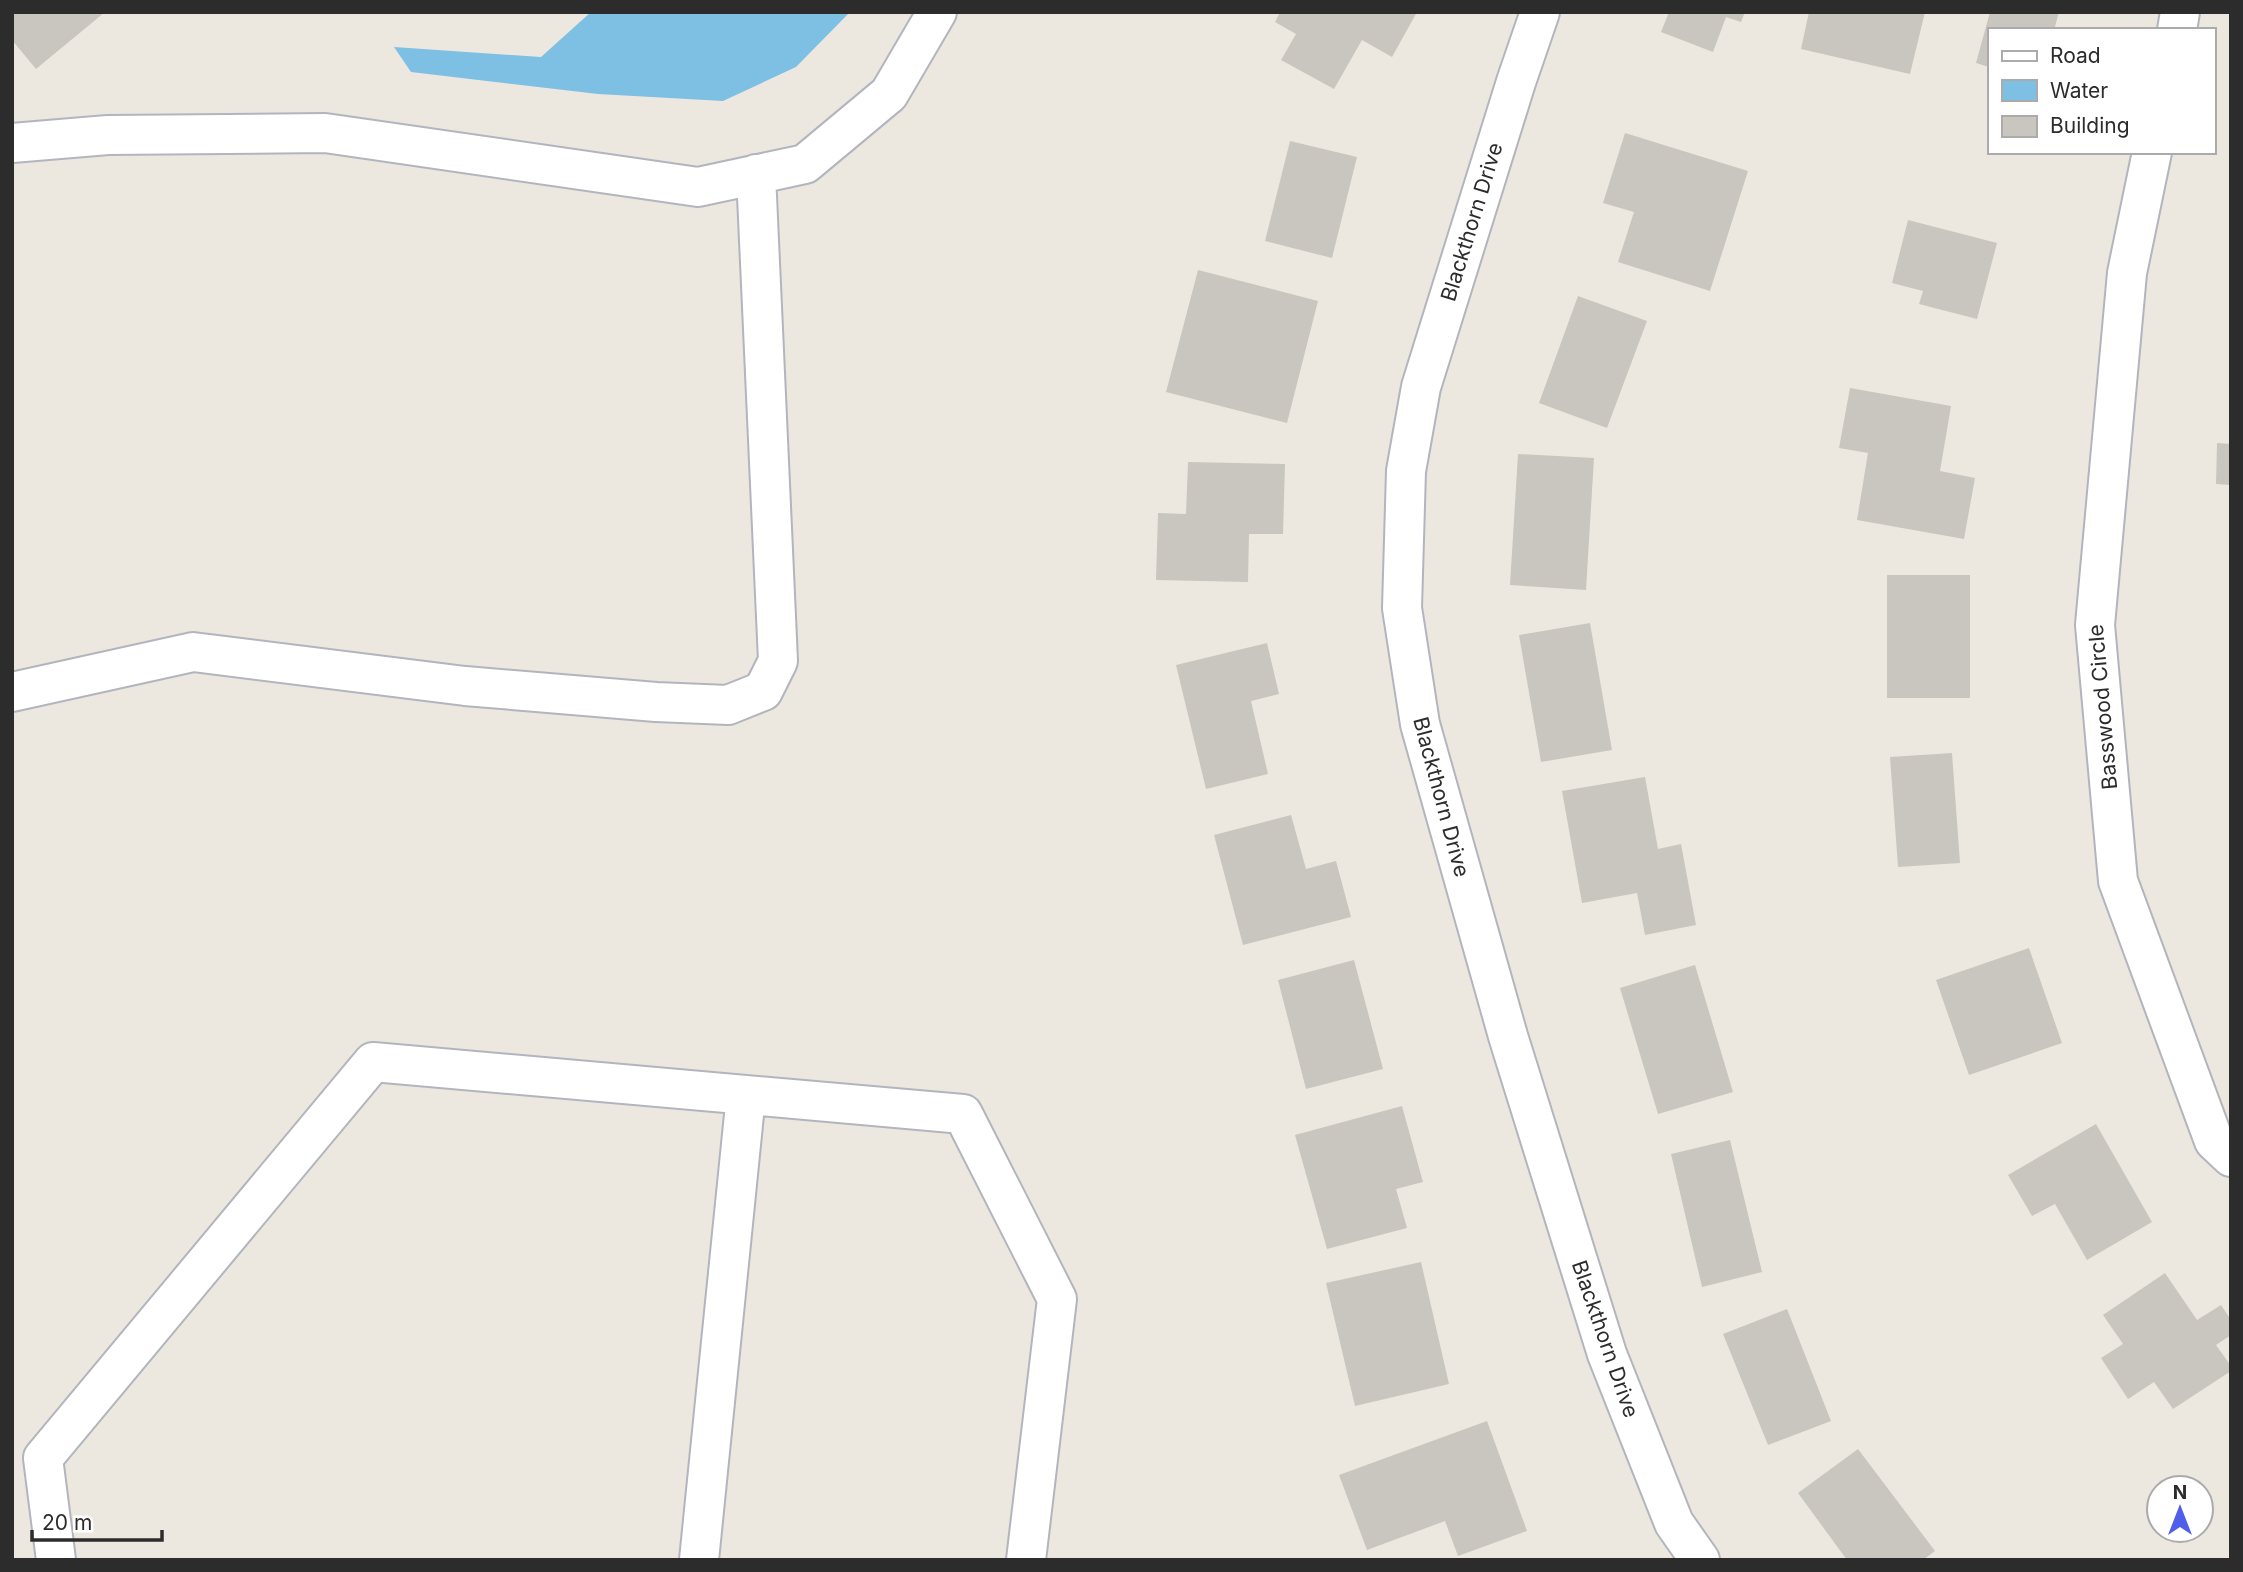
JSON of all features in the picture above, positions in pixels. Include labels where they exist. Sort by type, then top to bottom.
[{"type":"street","points":[[12,143],[108,135],[325,133],[698,187],[805,164],[889,94],[937,12]]},
{"type":"street","name":"Blackthorn Drive","points":[[1540,12],[1420,387],[1406,471],[1402,608],[1420,724],[1508,1037],[1599,1328],[1674,1523],[1700,1560]]},
{"type":"street","name":"Basswood Circle","points":[[2152,154],[2127,273],[2095,625],[2118,881],[2214,1141],[2231,1157]]},
{"type":"street","points":[[12,692],[193,652],[465,686],[656,702],[727,705],[763,691],[778,661],[756,174]]},
{"type":"street","points":[[56,1560],[43,1458],[373,1062],[963,1114],[1057,1299],[1026,1560]]},
{"type":"street","points":[[699,1560],[746,1095]]},
{"type":"water","points":[[591,12],[850,12],[796,67],[723,101],[598,94],[411,72],[394,47],[541,57]]},
{"type":"building","points":[[12,12],[105,12],[36,69],[12,40]]},
{"type":"building","points":[[1280,12],[1417,12],[1392,57],[1362,40],[1334,89],[1281,60],[1296,34],[1275,22]]},
{"type":"building","points":[[1669,12],[1745,12],[1741,22],[1726,17],[1713,52],[1661,32]]},
{"type":"building","points":[[1809,12],[1925,12],[1910,74],[1801,49]]},
{"type":"building","points":[[1990,12],[2059,12],[2055,28],[1988,28],[1988,67],[1976,63]]},
{"type":"building","points":[[1625,133],[1748,171],[1710,291],[1618,262],[1634,212],[1603,203]]},
{"type":"building","points":[[1290,141],[1357,157],[1332,258],[1265,241]]},
{"type":"building","points":[[1908,220],[1997,243],[1977,319],[1919,304],[1923,291],[1892,283]]},
{"type":"building","points":[[1198,270],[1318,301],[1287,423],[1166,392]]},
{"type":"building","points":[[1578,296],[1647,321],[1607,428],[1539,403]]},
{"type":"building","points":[[1850,388],[1951,406],[1940,471],[1975,478],[1964,539],[1857,520],[1868,453],[1839,448]]},
{"type":"building","points":[[2217,443],[2231,444],[2231,485],[2216,484]]},
{"type":"building","points":[[1518,454],[1594,458],[1586,590],[1510,585]]},
{"type":"building","points":[[1188,462],[1285,464],[1283,534],[1249,534],[1248,582],[1156,580],[1158,513],[1186,514]]},
{"type":"building","points":[[1887,575],[1970,575],[1970,698],[1887,698]]},
{"type":"building","points":[[1590,623],[1612,750],[1541,762],[1519,635]]},
{"type":"building","points":[[1267,643],[1279,694],[1251,701],[1268,774],[1206,789],[1176,665]]},
{"type":"building","points":[[1952,753],[1960,863],[1898,867],[1890,757]]},
{"type":"building","points":[[1645,777],[1658,849],[1681,844],[1696,925],[1645,935],[1637,893],[1582,903],[1562,791]]},
{"type":"building","points":[[1291,815],[1306,869],[1336,861],[1351,917],[1243,945],[1214,835]]},
{"type":"building","points":[[2029,948],[2062,1043],[1969,1075],[1936,980]]},
{"type":"building","points":[[1354,960],[1383,1069],[1306,1089],[1278,980]]},
{"type":"building","points":[[1695,965],[1733,1092],[1658,1114],[1620,988]]},
{"type":"building","points":[[1402,1106],[1423,1182],[1396,1189],[1407,1228],[1327,1249],[1295,1135]]},
{"type":"building","points":[[2096,1124],[2152,1222],[2087,1260],[2055,1204],[2032,1216],[2008,1175]]},
{"type":"building","points":[[1730,1140],[1762,1272],[1702,1287],[1671,1154]]},
{"type":"building","points":[[1421,1262],[1449,1384],[1355,1406],[1326,1283]]},
{"type":"building","points":[[2165,1273],[2197,1320],[2221,1305],[2231,1320],[2231,1335],[2216,1345],[2231,1366],[2231,1371],[2173,1409],[2154,1382],[2128,1399],[2101,1358],[2123,1344],[2103,1315]]},
{"type":"building","points":[[1787,1309],[1831,1421],[1768,1445],[1723,1334]]},
{"type":"building","points":[[1487,1421],[1527,1531],[1458,1556],[1445,1521],[1367,1550],[1339,1475]]},
{"type":"building","points":[[1858,1449],[1935,1551],[1923,1560],[1847,1560],[1798,1493]]}]
